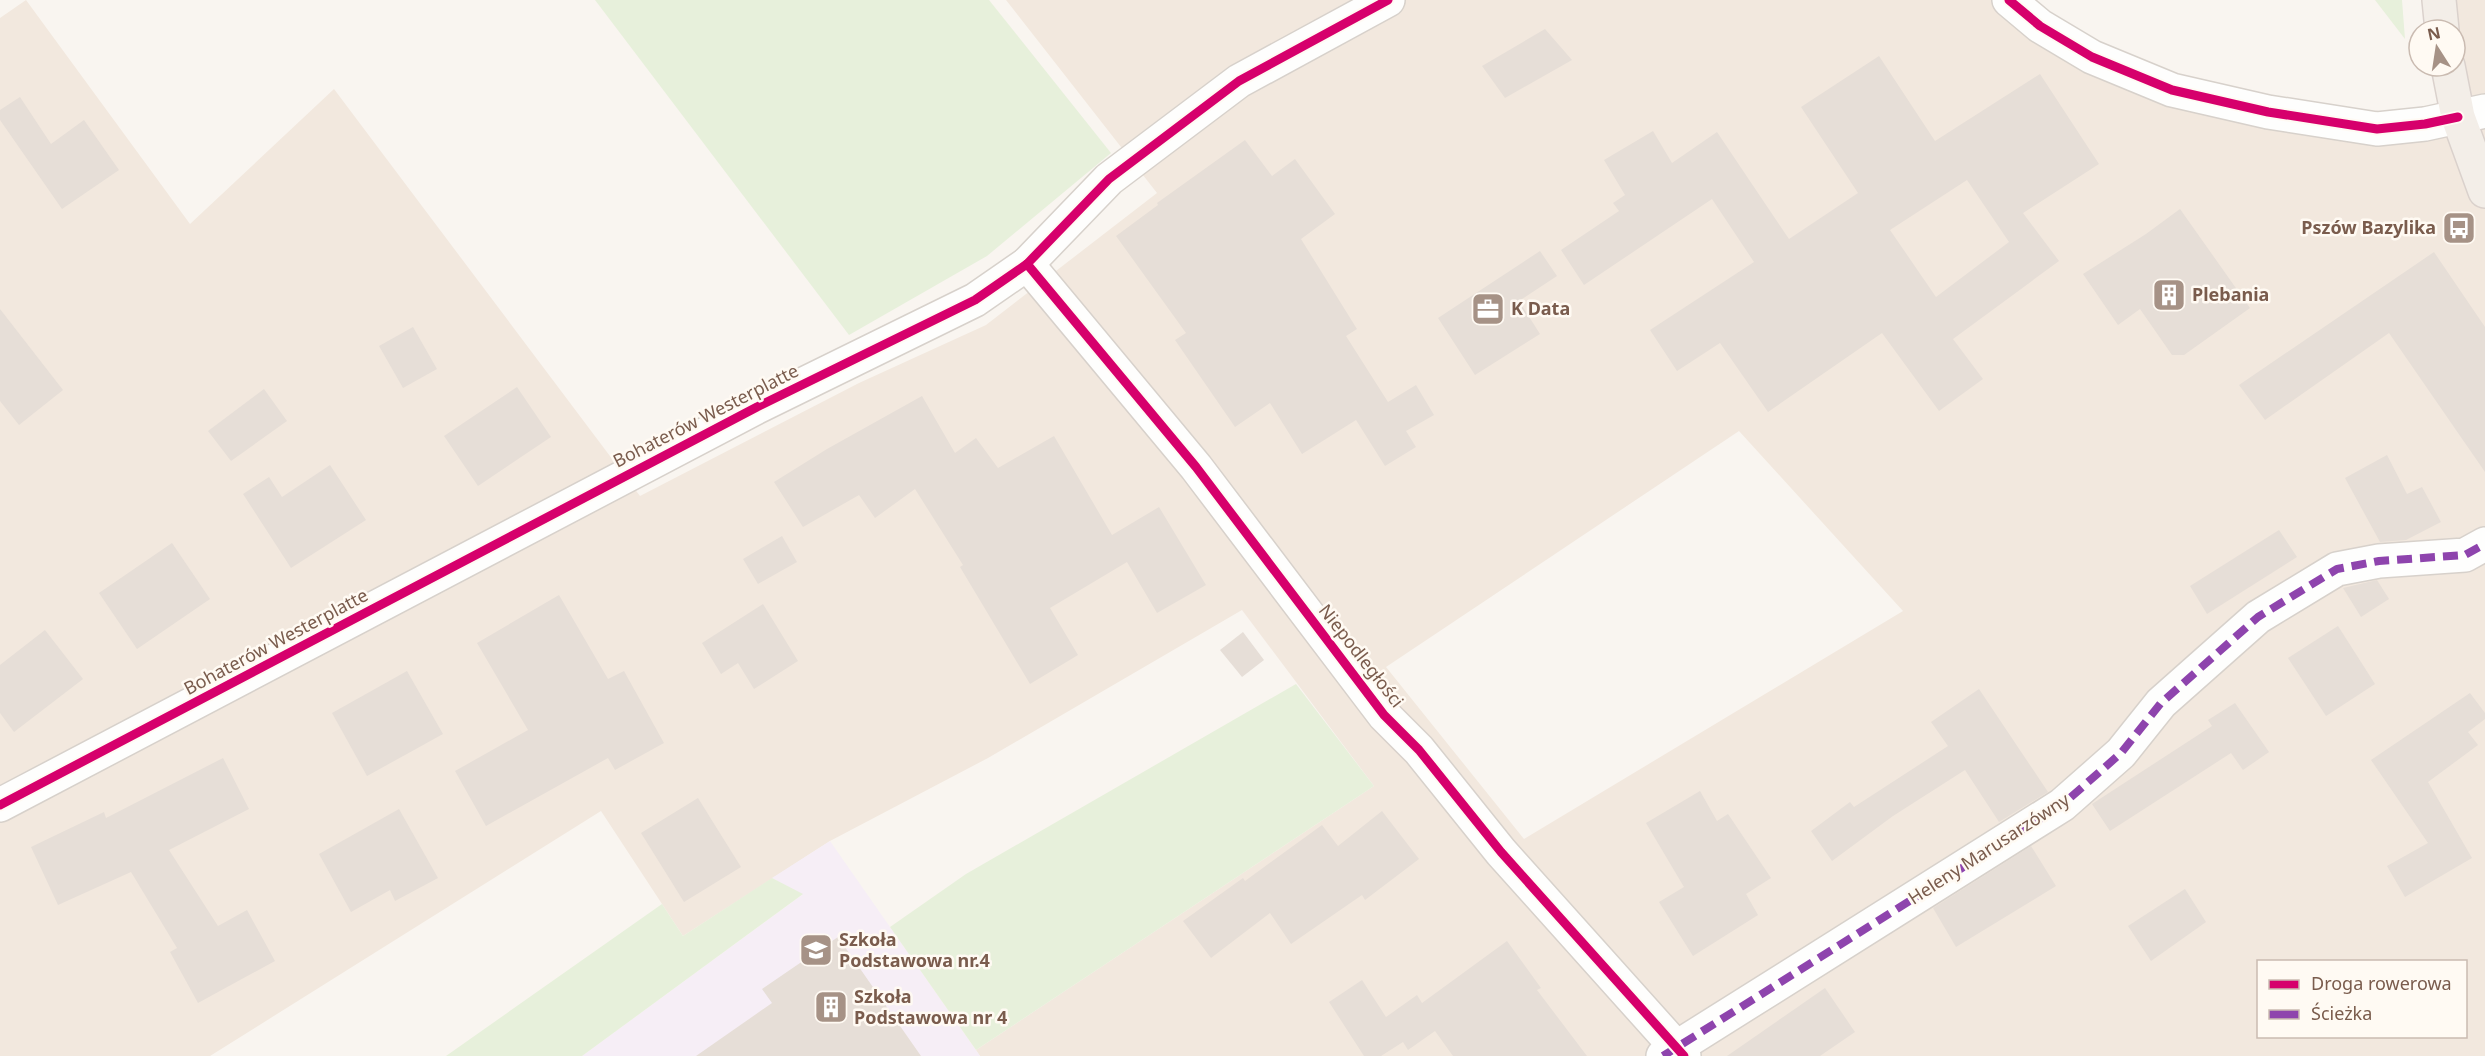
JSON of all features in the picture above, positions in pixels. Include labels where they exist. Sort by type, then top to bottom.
[{"type":"main road","points":[[2439,0],[2441,18]]},
{"type":"main road","points":[[2454,78],[2471,114],[2485,191]]},
{"type":"street","name":"Bohaterów Westerplatte","points":[[0,805],[757,407],[975,300],[1028,264],[1109,179],[1239,81],[1388,0]]},
{"type":"street","points":[[2008,0],[2040,26],[2092,57],[2172,90],[2268,112],[2377,129],[2425,124],[2471,114]]},
{"type":"street","name":"Niepodległości","points":[[1028,264],[1196,467],[1384,714],[1419,750],[1501,852],[1674,1053]]},
{"type":"street","name":"Heleny Marusarzówny","points":[[1674,1053],[2062,805],[2121,753],[2161,703],[2258,617],[2337,569],[2379,561],[2466,555],[2485,544]]},
{"type":"shaded area","points":[[26,0],[190,224],[334,89],[640,496],[859,383],[986,325],[1157,193],[1006,0],[2012,0],[2264,122],[2458,117],[2457,78],[2467,78],[2467,18],[2450,18],[2443,0],[2485,0],[2485,1056],[980,1056],[976,1050],[1374,786],[1242,610],[988,758],[830,841],[683,936],[601,811],[210,1056],[0,1056],[0,18]],"holes":[[[1739,431],[1903,611],[1524,839],[1386,667]]]},
{"type":"shaded area","name":"Szkoła Podstawowa nr.4","points":[[830,841],[980,1056],[582,1056],[802,895],[772,878]]},
{"type":"green space","points":[[595,0],[989,0],[1111,153],[987,256],[849,335]]},
{"type":"green space","points":[[2375,0],[2402,0],[2405,39]]},
{"type":"green space","points":[[1296,684],[1374,786],[976,1050],[890,927],[966,874]]},
{"type":"green space","points":[[772,878],[803,894],[582,1056],[446,1056],[662,904],[683,936]]},
{"type":"building","points":[[1545,29],[1572,60],[1505,98],[1482,66]]},
{"type":"building","points":[[1879,56],[1935,141],[2040,74],[2099,164],[2023,213],[2059,261],[1953,339],[1983,379],[1939,411],[1882,333],[1768,412],[1720,343],[1677,371],[1650,330],[1754,262],[1712,199],[1584,285],[1561,250],[1619,211],[1613,203],[1625,195],[1604,160],[1653,131],[1672,163],[1717,132],[1789,239],[1858,193],[1801,107]],"holes":[[[1967,180],[2009,242],[1936,297],[1890,230]]]},
{"type":"building","points":[[20,97],[51,144],[84,120],[119,170],[62,209],[0,120],[0,110]]},
{"type":"building","points":[[1245,140],[1272,176],[1295,159],[1335,214],[1301,239],[1357,329],[1346,336],[1388,402],[1416,385],[1434,415],[1406,431],[1416,447],[1385,466],[1356,420],[1302,454],[1270,403],[1235,427],[1175,340],[1186,333],[1116,236],[1158,205],[1157,203]]},
{"type":"building","name":"Plebania","points":[[2180,209],[2250,308],[2184,355],[2172,355],[2140,309],[2118,325],[2083,274],[2146,234]]},
{"type":"building","name":"K Data","points":[[1540,251],[1557,276],[1519,301],[1540,334],[1475,375],[1438,318]]},
{"type":"building","points":[[2434,252],[2485,327],[2485,472],[2389,333],[2265,420],[2239,385]]},
{"type":"building","points":[[0,309],[63,390],[19,425],[0,401]]},
{"type":"building","points":[[413,327],[437,369],[403,388],[379,346]]},
{"type":"building","points":[[517,387],[551,437],[478,486],[444,436]]},
{"type":"building","points":[[264,389],[287,421],[231,461],[208,431]]},
{"type":"building","points":[[922,396],[955,453],[976,438],[998,468],[1054,436],[1112,535],[1159,507],[1206,585],[1157,613],[1127,562],[1050,608],[1078,655],[1030,684],[960,567],[963,565],[915,489],[875,518],[859,495],[803,527],[774,482],[827,449]]},
{"type":"building","points":[[2387,455],[2407,494],[2422,487],[2441,522],[2406,540],[2380,542],[2345,478]]},
{"type":"building","points":[[330,465],[366,520],[291,568],[243,494],[269,477],[282,497]]},
{"type":"building","points":[[2279,530],[2297,557],[2207,614],[2190,586]]},
{"type":"building","points":[[782,536],[797,562],[758,584],[743,559]]},
{"type":"building","points":[[172,543],[210,599],[137,649],[99,593]]},
{"type":"building","points":[[2377,580],[2389,599],[2361,617],[2343,588]]},
{"type":"building","points":[[559,595],[608,679],[624,671],[664,743],[615,770],[608,758],[486,826],[455,771],[528,730],[477,643]]},
{"type":"building","points":[[763,604],[798,661],[754,689],[738,663],[721,674],[702,643]]},
{"type":"building","points":[[2338,626],[2375,684],[2326,716],[2288,658]]},
{"type":"building","points":[[45,630],[83,679],[14,732],[0,713],[0,665]]},
{"type":"building","points":[[1243,632],[1264,660],[1242,677],[1220,650]]},
{"type":"building","points":[[407,671],[443,734],[367,776],[332,713]]},
{"type":"building","points":[[1979,689],[2048,792],[1999,822],[1965,770],[1893,816],[1832,861],[1811,831],[1850,802],[1854,807],[1948,746],[1931,722]]},
{"type":"building","points":[[2470,693],[2485,713],[2485,719],[2468,732],[2478,745],[2428,782],[2472,858],[2405,897],[2387,866],[2428,843],[2371,760]]},
{"type":"building","points":[[2235,703],[2269,752],[2243,770],[2231,753],[2110,831],[2092,804],[2212,726],[2208,720]]},
{"type":"building","points":[[223,758],[249,809],[169,850],[218,926],[247,910],[275,961],[198,1003],[170,952],[177,948],[131,872],[58,905],[31,847],[104,812],[106,818]]},
{"type":"building","points":[[1700,791],[1717,821],[1728,814],[1771,878],[1746,894],[1758,915],[1693,956],[1659,902],[1684,887],[1646,823]]},
{"type":"building","points":[[698,798],[741,867],[684,902],[641,833]]},
{"type":"building","points":[[399,809],[438,878],[395,901],[390,890],[351,912],[319,854]]},
{"type":"building","points":[[1382,811],[1419,859],[1365,900],[1362,895],[1291,944],[1270,913],[1211,958],[1183,921],[1243,878],[1245,881],[1322,825],[1338,846]]},
{"type":"building","points":[[2031,846],[2056,886],[1956,947],[1933,908]]},
{"type":"building","points":[[2185,889],[2206,922],[2151,961],[2128,926]]},
{"type":"building","name":"Szkoła Podstawowa nr 4","points":[[838,937],[921,1056],[696,1056],[772,1003],[762,989]]},
{"type":"building","points":[[1507,941],[1541,988],[1537,990],[1587,1056],[1453,1056],[1435,1031],[1408,1050],[1403,1042],[1381,1056],[1364,1056],[1329,1002],[1362,980],[1386,1017],[1417,995],[1422,1003]]},
{"type":"building","points":[[1825,988],[1855,1032],[1820,1056],[1727,1056]]},
{"type":"marked path","points":[[1663,1056],[2062,805],[2121,753],[2161,703],[2258,617],[2337,569],[2379,561],[2465,555],[2485,544]]},
{"type":"cycle path","points":[[0,805],[757,407],[975,300],[1027,264],[1109,179],[1239,81],[1388,0]]},
{"type":"cycle path","points":[[2009,0],[2040,26],[2092,57],[2172,90],[2268,112],[2377,129],[2425,124],[2458,117]]},
{"type":"cycle path","points":[[1027,264],[1196,467],[1384,715],[1419,750],[1501,852],[1684,1056]]},
{"type":"place","name":"Pszów Bazylika","points":[[2459,228]]},
{"type":"place","name":"Plebania","points":[[2169,295]]},
{"type":"place","name":"K Data","points":[[1488,309]]},
{"type":"place","name":"Szkoła Podstawowa nr.4","points":[[816,950]]},
{"type":"place","name":"Szkoła Podstawowa nr 4","points":[[831,1007]]}]
